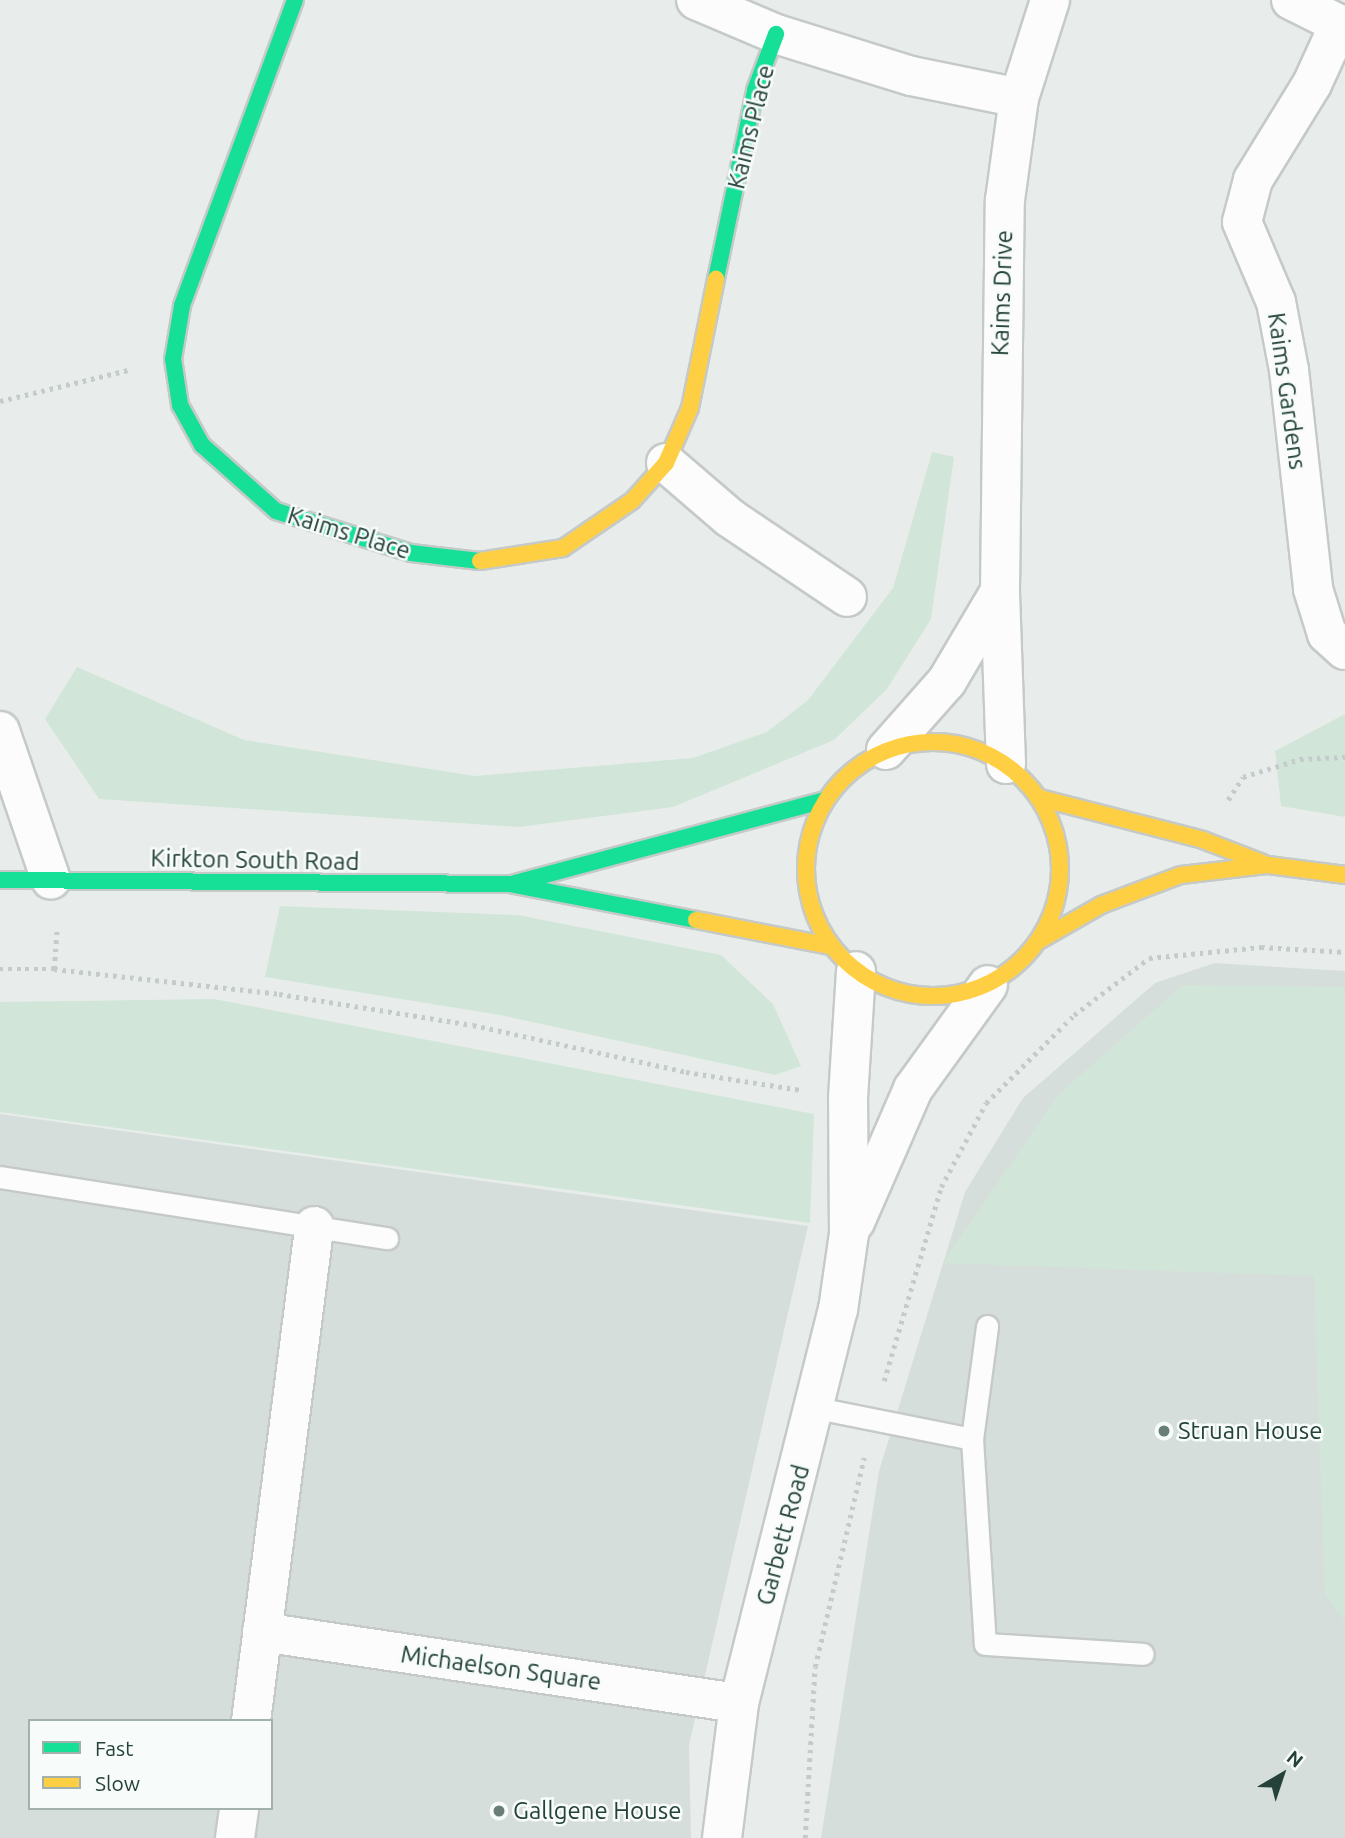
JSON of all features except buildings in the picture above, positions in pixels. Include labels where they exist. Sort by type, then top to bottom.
[{"type":"street","name":"Kaims Place","points":[[295,0],[182,306],[173,359],[180,405],[202,445],[239,481],[276,511],[411,553],[475,562],[563,548],[632,501],[666,464],[690,408],[755,90],[776,34]]},
{"type":"street","name":"Kaims Place","points":[[695,0],[776,34],[911,76],[1018,99]]},
{"type":"street","name":"Kaims Drive","points":[[1006,764],[1000,591],[1000,306],[1005,200],[1018,99],[1050,0]]},
{"type":"street","name":"Kaims Gardens","points":[[1291,0],[1342,26],[1312,84],[1253,180],[1242,222],[1276,302],[1289,370],[1313,589],[1327,634],[1345,650]]},
{"type":"street","points":[[666,464],[730,518],[847,597]]},
{"type":"street","points":[[843,959],[805,878],[810,832],[824,800],[854,768],[886,750],[947,681],[1000,591]]},
{"type":"street","points":[[0,731],[51,880]]},
{"type":"street","points":[[886,750],[941,741],[973,747],[1006,764],[1040,798],[1055,830],[1061,868],[1052,917],[1040,940],[1012,970],[988,985]]},
{"type":"street","points":[[1040,798],[1203,840],[1268,865],[1345,875]]},
{"type":"street","name":"Kirkton South Road","points":[[509,884],[824,800]]},
{"type":"street","points":[[1040,940],[1101,905],[1181,875],[1268,865]]},
{"type":"street","name":"Kirkton South Road","points":[[0,880],[509,884],[843,959],[912,995],[946,996],[988,985]]},
{"type":"street","name":"Garbett Road","points":[[722,1838],[739,1703],[817,1408],[849,1234],[843,959]]},
{"type":"street","name":"Garbett Road","points":[[849,1234],[913,1089],[988,985]]},
{"type":"street","points":[[251,1719],[314,1227]]},
{"type":"street","name":"Michaelson Square","points":[[262,1632],[739,1703]]},
{"type":"street","points":[[235,1838],[239,1810]]},
{"type":"lane","points":[[0,1177],[387,1238]]},
{"type":"lane","points":[[987,1326],[972,1439],[985,1644],[1143,1654]]},
{"type":"lane","points":[[817,1408],[972,1439]]},
{"type":"path","points":[[0,401],[173,359]]},
{"type":"path","points":[[1203,840],[1243,777],[1300,759],[1345,757]]},
{"type":"path","points":[[0,970],[54,969],[279,994],[447,1021],[686,1072],[848,1098]]},
{"type":"shaded area","points":[[1215,963],[1345,971],[1345,1838],[821,1838],[879,1471],[965,1192],[1023,1098],[1155,983]]},
{"type":"shaded area","points":[[0,1114],[808,1226],[689,1745],[691,1838],[0,1838]]},
{"type":"green space","points":[[932,452],[954,457],[931,619],[887,689],[834,740],[673,807],[519,827],[99,799],[45,719],[77,667],[244,740],[475,776],[693,758],[767,732],[808,700],[893,588]]},
{"type":"green space","points":[[1345,714],[1345,817],[1281,806],[1275,751]]},
{"type":"green space","points":[[280,906],[518,915],[721,955],[773,1004],[801,1066],[775,1075],[500,1015],[265,977]]},
{"type":"green space","points":[[1183,985],[1345,987],[1345,1621],[1325,1594],[1314,1276],[943,1263],[1058,1095]]},
{"type":"green space","points":[[214,999],[814,1114],[810,1223],[0,1112],[0,1002]]},
{"type":"traffic: fast","points":[[295,0],[182,306],[173,359],[180,405],[202,445],[276,511],[411,553],[480,561]]},
{"type":"traffic: fast","points":[[716,279],[755,90],[776,34]]},
{"type":"traffic: fast","points":[[515,883],[824,800]]},
{"type":"traffic: fast","points":[[0,880],[509,884],[696,920]]},
{"type":"traffic: slow","points":[[480,561],[563,548],[632,501],[666,463],[690,408],[716,279]]},
{"type":"traffic: slow","points":[[921,742],[945,742],[970,747],[993,757],[1023,779],[1039,798],[1055,832],[1060,869],[1055,906],[1039,940],[1023,959],[1004,975],[970,991],[945,996],[921,996],[896,991],[873,981],[852,967],[835,950],[821,929],[811,906],[806,881],[806,857],[811,832],[821,809],[835,788],[852,771],[873,757],[896,747],[921,742]]},
{"type":"traffic: slow","points":[[1040,798],[1203,840],[1263,863]]},
{"type":"traffic: slow","points":[[1040,940],[1101,905],[1181,875],[1268,865],[1345,875]]},
{"type":"traffic: slow","points":[[696,920],[830,946]]},
{"type":"place","name":"Struan House","points":[[1164,1431]]},
{"type":"place","name":"Gallgene House","points":[[499,1811]]}]
